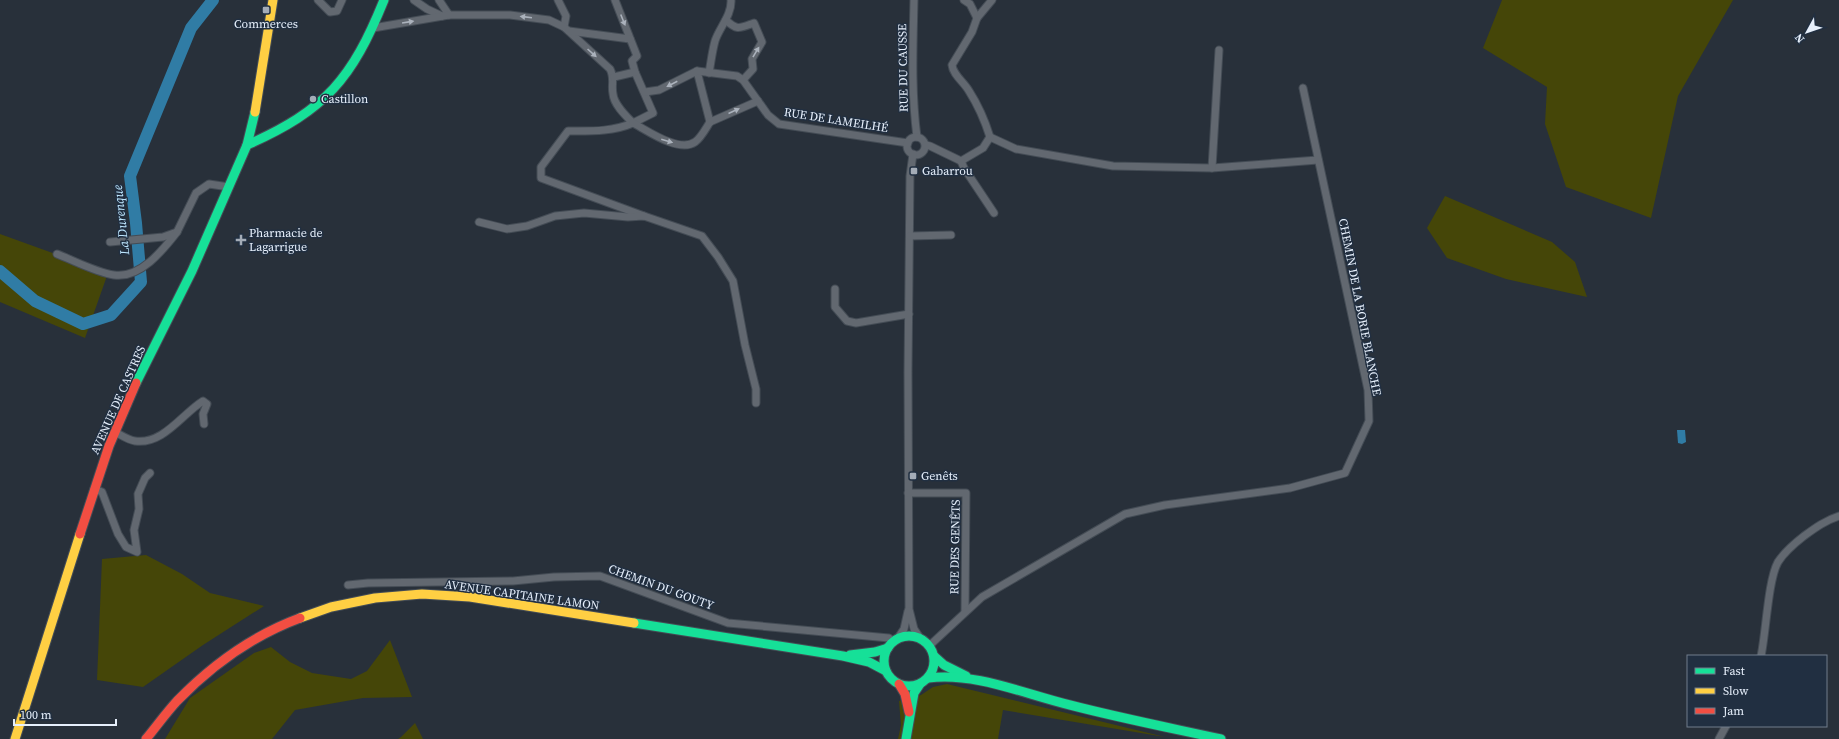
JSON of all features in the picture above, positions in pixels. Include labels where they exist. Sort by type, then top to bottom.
[{"type":"main road","name":"AVENUE DE CASTRES","points":[[15,739],[94,489],[115,432],[135,384],[192,271],[246,145],[253,124],[273,0]]},
{"type":"main road","points":[[246,145],[278,131],[314,109],[338,86],[351,68],[373,28],[384,0]]},
{"type":"main road","name":"AVENUE CAPITAINE LAMON","points":[[146,739],[172,706],[192,686],[225,658],[250,641],[284,623],[306,614],[353,601],[380,596],[428,594],[470,597],[843,656],[868,662],[886,671]]},
{"type":"main road","points":[[909,716],[905,694],[899,684],[889,676],[884,663],[885,655],[893,643],[905,636],[920,638],[929,646],[934,656],[944,665],[972,679]]},
{"type":"main road","name":"AVENUE CAPITAINE LAMON","points":[[843,656],[875,652],[893,643]]},
{"type":"main road","points":[[906,739],[914,693],[932,671],[934,656]]},
{"type":"main road","points":[[899,684],[906,686],[944,676],[972,679],[1048,700],[1221,739]]},
{"type":"street","points":[[318,0],[330,12],[337,11],[342,0]]},
{"type":"street","points":[[414,0],[427,9],[446,15]]},
{"type":"street","points":[[439,0],[446,15]]},
{"type":"street","points":[[558,0],[566,16],[566,29]]},
{"type":"street","points":[[615,0],[637,56],[632,61],[635,72],[653,113],[621,128],[599,131],[568,131],[541,167],[541,178],[702,236],[718,257],[733,281],[745,345],[756,390],[756,403]]},
{"type":"street","points":[[709,73],[715,41],[726,20],[731,0]]},
{"type":"street","name":"RUE DU CAUSSE","points":[[914,0],[912,68],[917,136]]},
{"type":"street","points":[[964,0],[970,4],[977,18]]},
{"type":"street","points":[[992,0],[977,18],[972,32],[952,65],[952,70],[968,90],[979,109],[990,137],[1016,149],[1113,166],[1212,168],[1318,160]]},
{"type":"street","points":[[373,28],[446,15],[510,15],[549,20],[566,29],[610,69],[614,76],[613,95],[623,113],[633,123],[663,140],[686,146],[696,142],[710,122],[758,101]]},
{"type":"street","points":[[644,92],[659,90],[697,71],[737,76],[743,80],[753,69],[752,59],[762,42],[754,23],[740,28],[733,27],[726,20]]},
{"type":"street","points":[[566,29],[630,39]]},
{"type":"street","points":[[1212,168],[1219,50]]},
{"type":"street","points":[[697,71],[710,122]]},
{"type":"street","points":[[614,76],[635,72]]},
{"type":"street","name":"RUE DE LAMEILHÉ","points":[[743,80],[768,115],[779,124],[908,143]]},
{"type":"street","name":"CHEMIN DE LA BORIE BLANCHE","points":[[929,646],[982,596],[1126,514],[1165,504],[1290,488],[1345,473],[1368,421],[1368,390],[1303,88]]},
{"type":"street","points":[[913,154],[909,151],[908,143],[912,138],[917,136],[924,140],[926,145],[961,161],[964,168],[994,213]]},
{"type":"street","points":[[961,161],[983,148],[990,137]]},
{"type":"street","points":[[913,154],[922,153],[926,145]]},
{"type":"street","points":[[913,154],[910,176],[908,493],[909,608],[914,628],[920,638]]},
{"type":"street","points":[[57,254],[115,275],[132,274],[166,248],[177,232],[196,194],[209,184],[229,187]]},
{"type":"street","points":[[479,222],[507,229],[527,226],[555,216],[584,213],[628,217],[644,216]]},
{"type":"street","points":[[110,242],[163,237],[177,232]]},
{"type":"street","points":[[910,236],[951,235]]},
{"type":"street","points":[[835,289],[836,308],[847,321],[856,323],[909,314]]},
{"type":"street","points":[[115,432],[134,441],[148,441],[165,432],[202,401],[207,404],[203,414],[204,424]]},
{"type":"street","points":[[94,489],[102,492],[118,534],[126,547],[137,552],[134,530],[139,509],[138,494],[145,478],[150,473]]},
{"type":"street","name":"RUE DES GENÊTS","points":[[908,493],[966,493],[965,611]]},
{"type":"street","points":[[1761,655],[1773,578],[1778,562],[1787,551],[1806,534],[1824,522],[1839,516]]},
{"type":"street","name":"CHEMIN DU GOUTY","points":[[348,585],[368,583],[513,581],[554,576],[600,576],[728,623],[889,638],[893,643]]},
{"type":"street","points":[[893,643],[904,629],[909,608]]},
{"type":"street","points":[[1719,739],[1725,727]]},
{"type":"shaded area","points":[[1502,0],[1733,0],[1678,96],[1651,218],[1566,187],[1545,124],[1547,87],[1483,48]]},
{"type":"shaded area","points":[[1445,196],[1552,242],[1575,262],[1587,297],[1506,279],[1447,258],[1427,228]]},
{"type":"shaded area","points":[[0,234],[108,273],[85,338],[0,302]]},
{"type":"shaded area","points":[[146,555],[182,574],[210,593],[264,606],[203,645],[143,687],[97,680],[102,559]]},
{"type":"shaded area","points":[[390,640],[412,697],[363,698],[295,710],[272,739],[165,739],[190,698],[254,653],[271,647],[290,662],[312,673],[351,679],[367,671]]},
{"type":"shaded area","points":[[947,684],[1165,737],[1003,710],[998,739],[898,739],[901,725],[899,701],[921,695],[933,687]]},
{"type":"shaded area","points":[[415,723],[423,739],[398,739],[401,737]]},
{"type":"water","points":[[1677,430],[1685,430],[1686,442],[1682,444],[1678,443]]},
{"type":"waterway","name":"La Durenque","points":[[0,271],[35,301],[83,324],[111,315],[141,282],[130,176],[191,28],[213,0]]},
{"type":"traffic: fast","points":[[247,145],[297,119],[317,105],[333,89],[360,51],[384,0]]},
{"type":"traffic: fast","points":[[136,383],[192,271],[247,145],[255,112]]},
{"type":"traffic: fast","points":[[634,623],[843,656],[869,662],[886,671]]},
{"type":"traffic: fast","points":[[904,636],[914,636],[927,643],[934,656],[934,661],[934,666],[927,679],[914,686],[904,686],[895,682],[888,675],[884,666],[884,656],[888,647],[895,640],[904,636]]},
{"type":"traffic: fast","points":[[850,655],[875,652],[888,648]]},
{"type":"traffic: fast","points":[[934,656],[944,665],[966,676]]},
{"type":"traffic: fast","points":[[928,678],[946,677],[982,681],[1089,710],[1221,739]]},
{"type":"traffic: fast","points":[[906,739],[914,693],[920,684]]},
{"type":"traffic: slow","points":[[255,112],[273,0]]},
{"type":"traffic: slow","points":[[15,739],[80,534]]},
{"type":"traffic: slow","points":[[300,618],[331,607],[375,598],[422,594],[470,597],[634,623]]},
{"type":"traffic: jam","points":[[80,534],[109,446],[136,383]]},
{"type":"traffic: jam","points":[[146,739],[177,701],[219,664],[266,633],[300,618]]},
{"type":"traffic: jam","points":[[899,684],[905,694],[909,712]]},
{"type":"place","name":"Commerces","points":[[266,10]]},
{"type":"place","name":"Castillon","points":[[313,99]]},
{"type":"place","name":"Gabarrou","points":[[914,171]]},
{"type":"place","name":"Pharmacie de Lagarrigue","points":[[241,240]]},
{"type":"place","name":"Genêts","points":[[913,476]]}]
